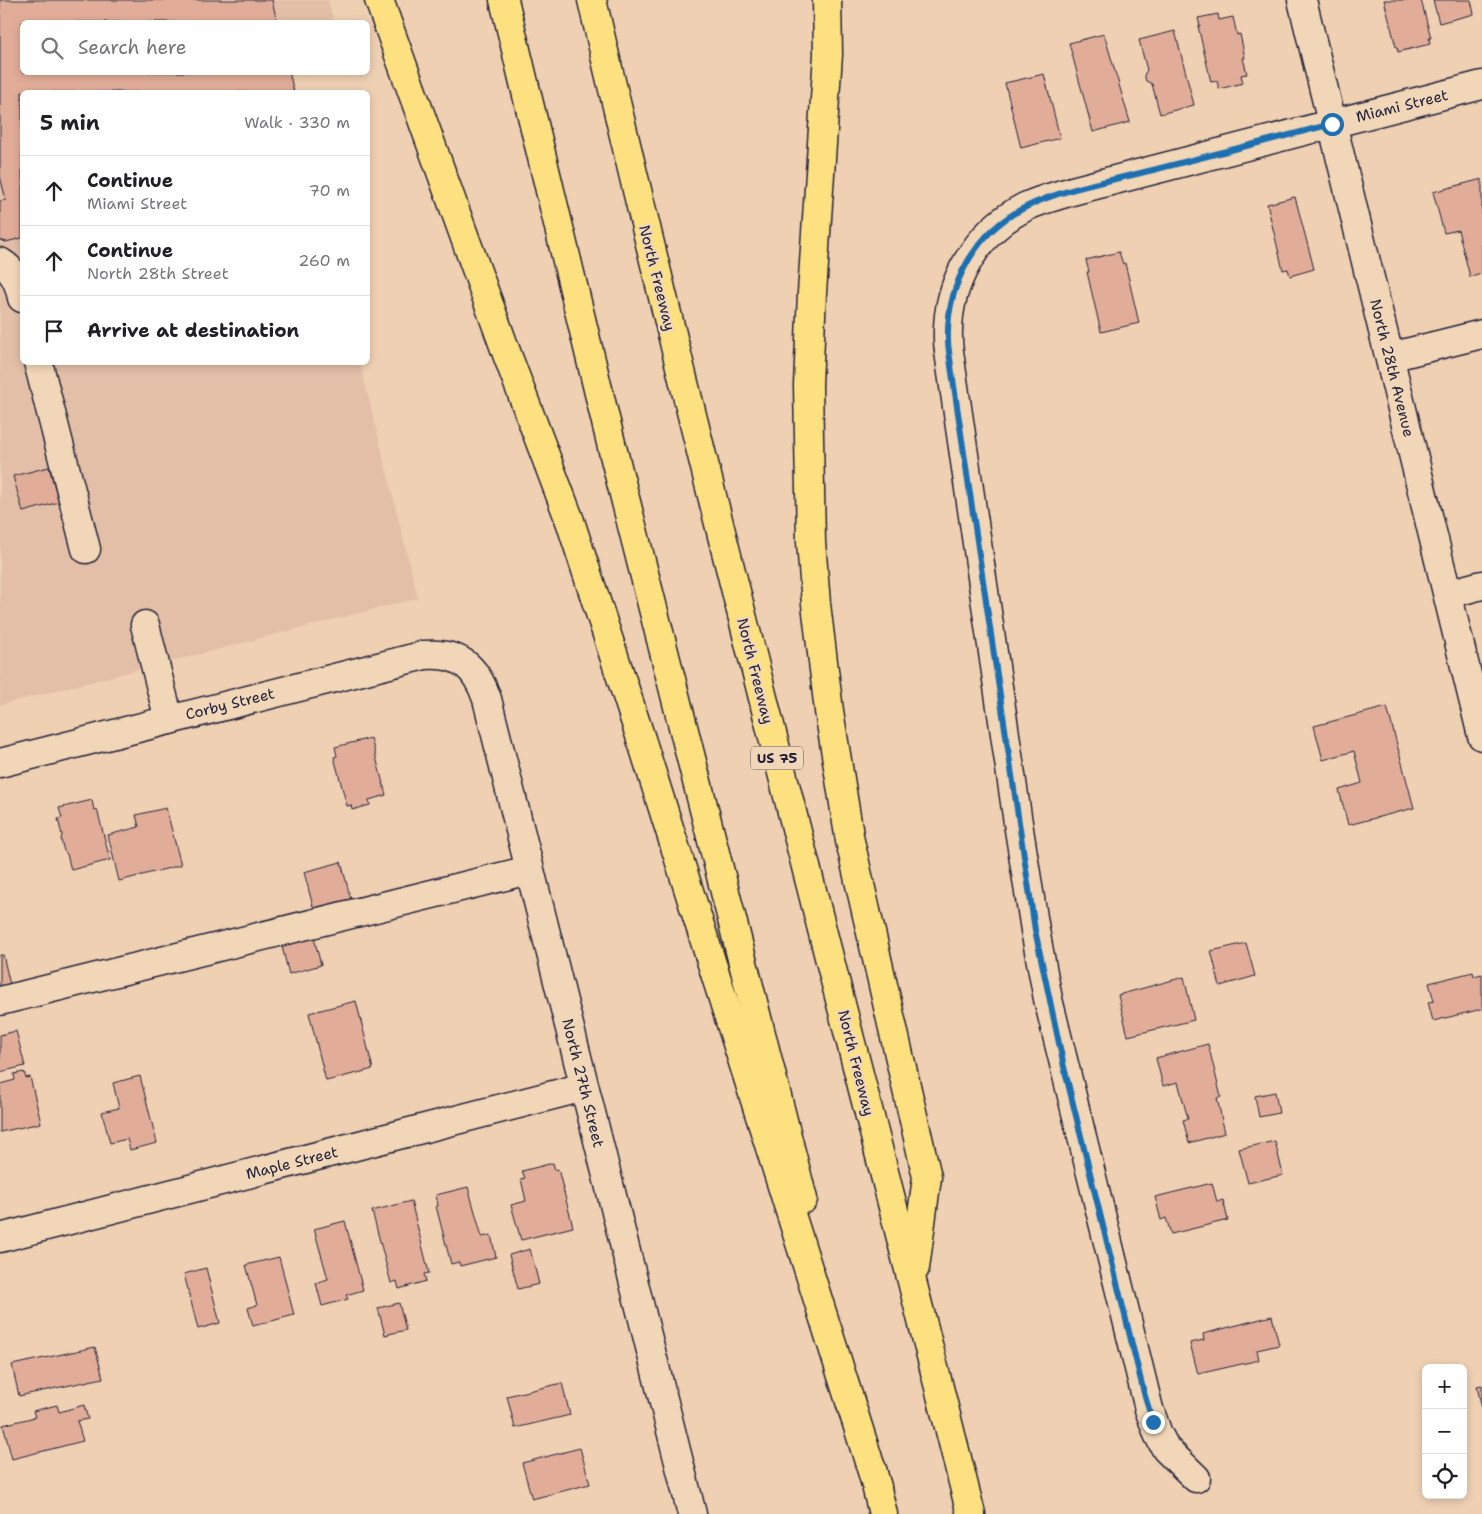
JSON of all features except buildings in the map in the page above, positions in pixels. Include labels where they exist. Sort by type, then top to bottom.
[{"type":"highway","points":[[378,0],[570,521],[648,760],[740,1058],[877,1487]]},
{"type":"highway","points":[[504,0],[613,453],[883,1514]]},
{"type":"highway","name":"North Freeway","points":[[592,0],[645,228],[723,545],[971,1514]]},
{"type":"highway","points":[[827,0],[828,54],[812,293],[808,384],[811,542],[825,681],[850,841],[927,1177],[913,1284]]},
{"type":"street","name":"North 28th Avenue","points":[[1302,0],[1482,736]]},
{"type":"street","name":"Miami Street","points":[[1196,1478],[1166,1449],[1153,1422],[1144,1393],[1048,999],[1016,813],[948,339],[951,304],[955,288],[967,262],[982,241],[1006,219],[1027,206],[1064,193],[1482,85]]},
{"type":"street","points":[[0,262],[11,270],[20,291]]},
{"type":"street","points":[[1390,357],[1482,334]]},
{"type":"street","points":[[39,365],[86,549]]},
{"type":"street","points":[[1448,594],[1482,585]]},
{"type":"street","points":[[145,625],[168,720]]},
{"type":"street","name":"Corby Street","points":[[0,763],[425,655],[443,655],[460,660]]},
{"type":"street","name":"North 27th Street","points":[[460,660],[470,666],[476,673],[482,682],[487,699],[692,1514]]},
{"type":"street","points":[[0,1001],[529,870]]},
{"type":"street","name":"Maple Street","points":[[0,1238],[584,1087]]},
{"type":"shaded area","points":[[0,0],[328,0],[333,20],[20,20],[20,75],[290,75],[293,90],[20,90],[20,365],[360,365],[418,598],[0,705]]},
{"type":"route","points":[[1153,1422],[1144,1393],[1064,1067],[1048,999],[1035,930],[951,366],[948,339],[951,304],[955,288],[977,246],[993,229],[1027,206],[1072,191],[1332,124]]}]
